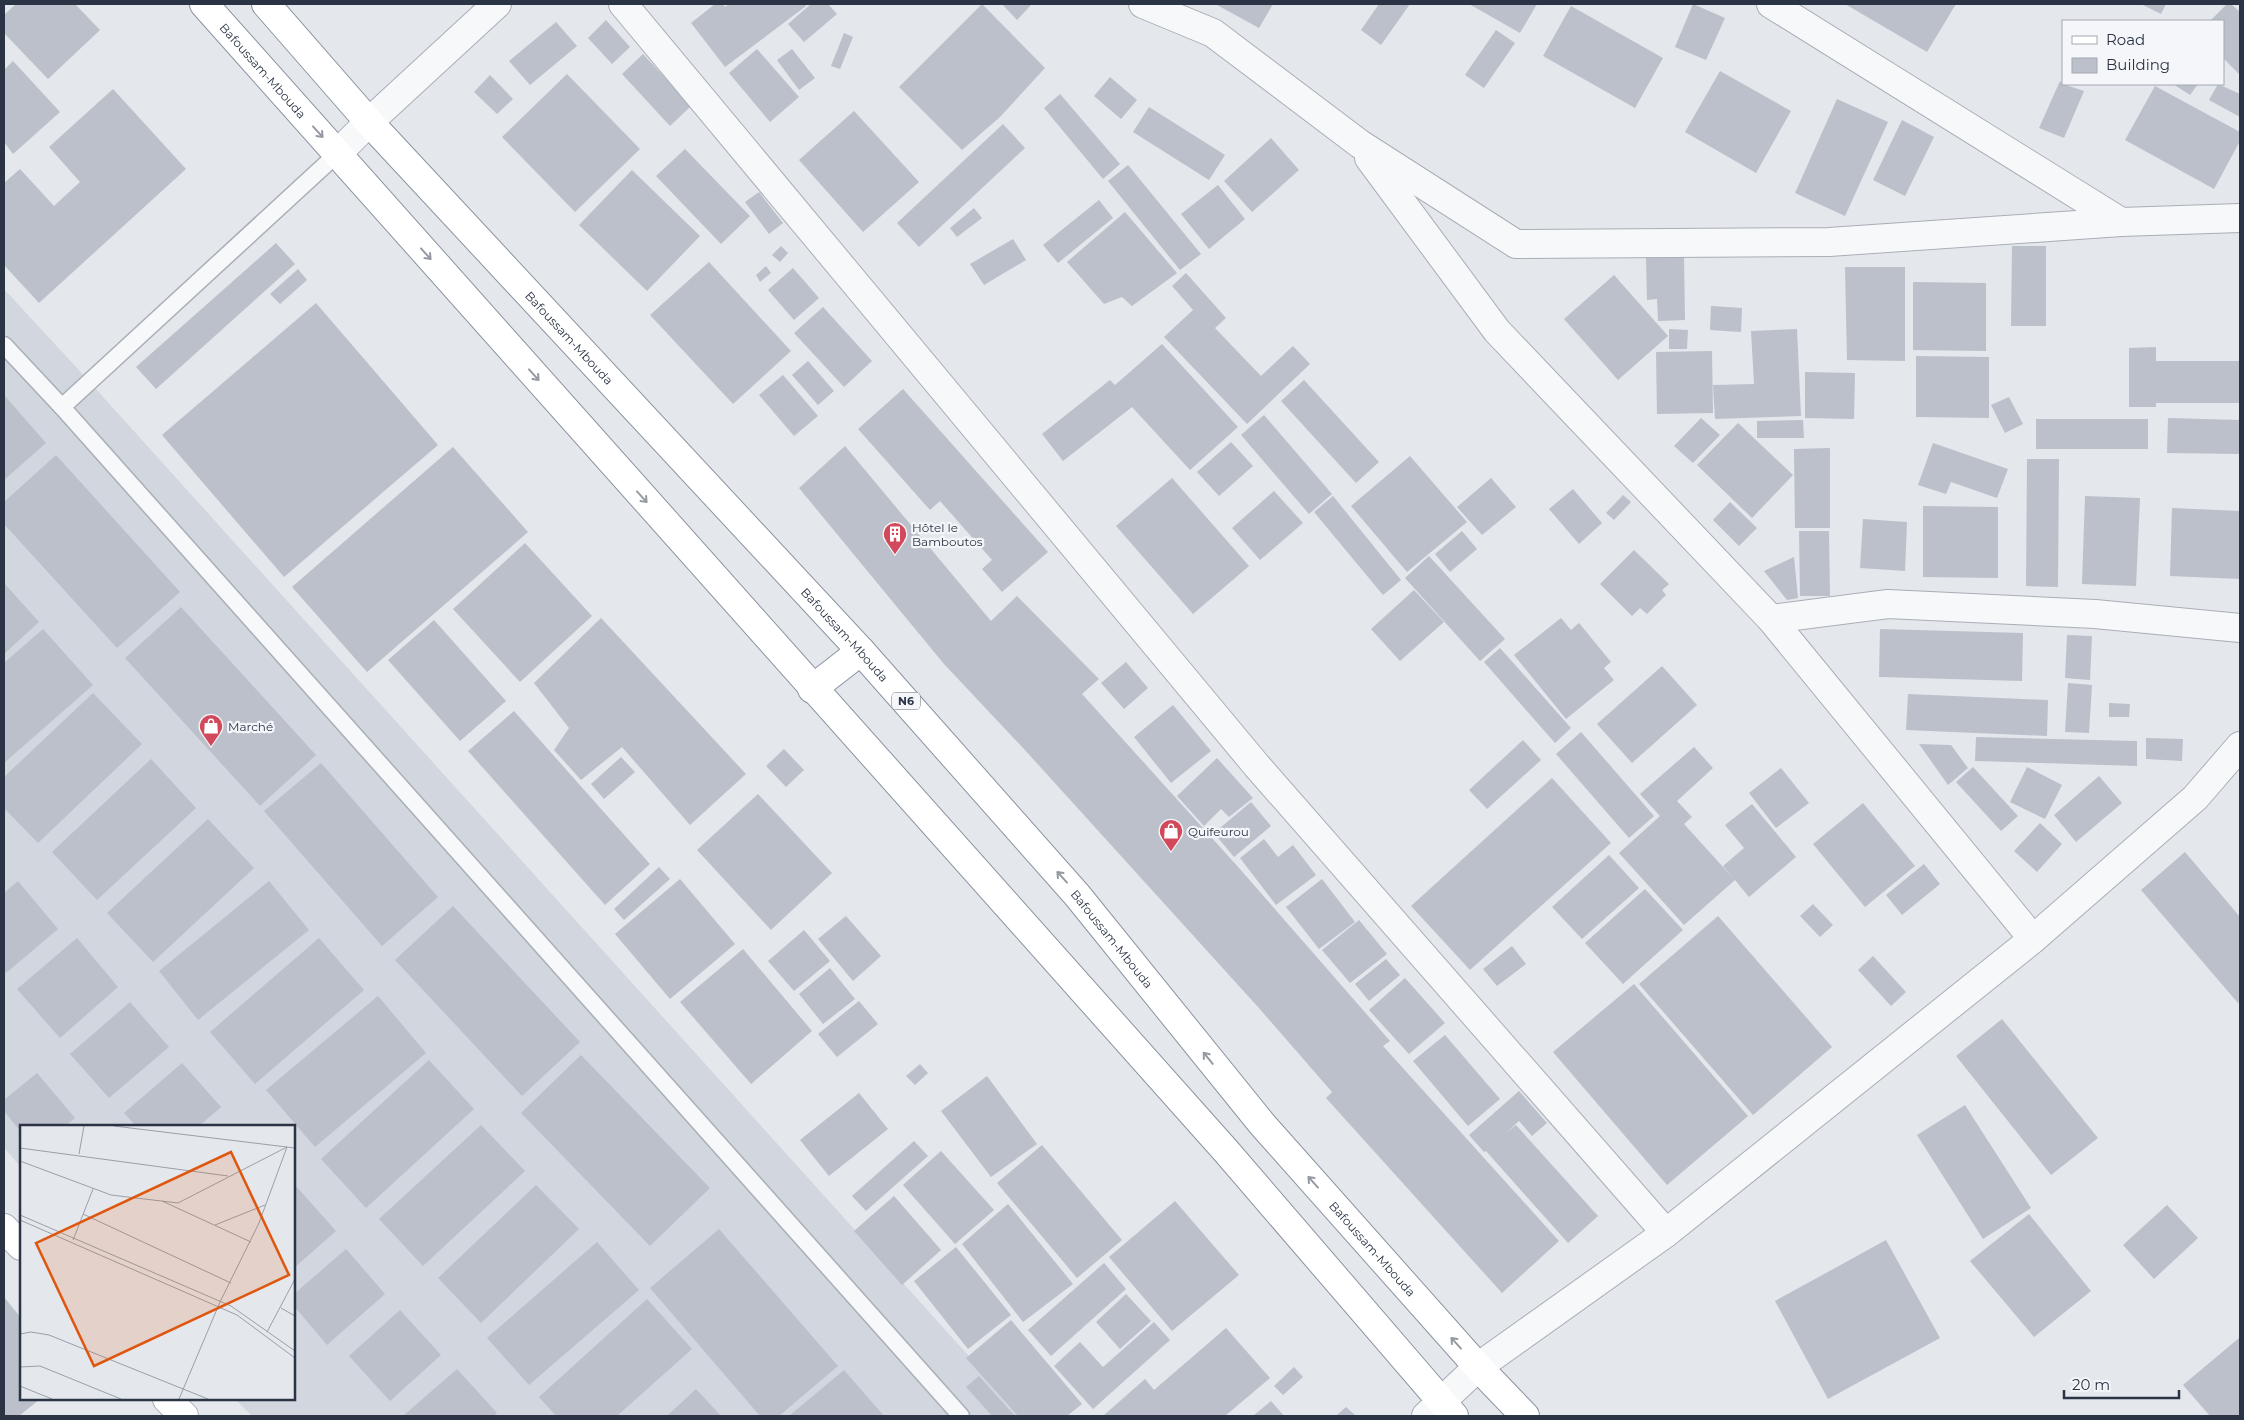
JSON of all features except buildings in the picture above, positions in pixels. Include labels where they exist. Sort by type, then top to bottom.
[{"type":"main road","name":"Bafoussam-Mbouda","points":[[204,4],[1219,1144],[1440,1412]]},
{"type":"main road","name":"Bafoussam-Mbouda","points":[[266,4],[369,122],[861,651],[1077,894],[1262,1124],[1478,1368],[1525,1416]]},
{"type":"main road","points":[[812,688],[861,651]]},
{"type":"main road","points":[[4,1228],[20,1245]]},
{"type":"main road","points":[[168,1400],[184,1416]]},
{"type":"street","points":[[337,154],[369,122],[498,4]]},
{"type":"street","points":[[623,4],[1257,766],[1666,1233]]},
{"type":"street","points":[[1143,4],[1213,33],[1360,144],[1516,244],[1829,242],[2121,222],[2240,218]]},
{"type":"street","points":[[1771,4],[2121,222]]},
{"type":"street","points":[[1360,144],[1496,331],[1771,619],[2033,939]]},
{"type":"street","points":[[1771,619],[1888,604],[2095,614],[2240,628]]},
{"type":"street","points":[[1440,1412],[1478,1368],[1666,1233],[2033,939],[2196,798],[2240,746]]},
{"type":"lane","points":[[62,407],[337,154]]},
{"type":"lane","points":[[4,345],[62,407],[962,1416]]},
{"type":"shaded area","name":"Marché","points":[[4,289],[1023,1416],[252,1416],[236,1400],[295,1400],[295,1125],[20,1125],[20,1166],[4,1148]]},
{"type":"place","name":"Hôtel le Bamboutos","points":[[895,555]]},
{"type":"place","name":"Marché","points":[[211,747]]},
{"type":"place","name":"Quifeurou","points":[[1171,852]]}]
